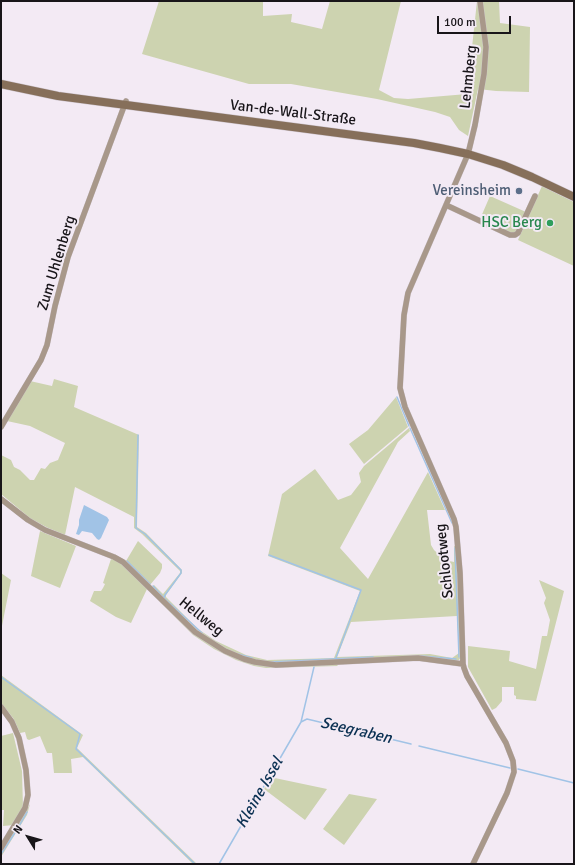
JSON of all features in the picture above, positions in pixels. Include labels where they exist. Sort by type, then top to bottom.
[{"type":"main road","name":"Van-de-Wall-Straße","points":[[1,84],[42,94],[125,103],[414,143],[468,154],[518,171],[574,197]]},
{"type":"street","name":"Lehmberg","points":[[468,154],[484,74],[486,47],[480,1]]},
{"type":"street","name":"Zum Uhlenberg","points":[[1,427],[41,360],[47,345],[55,306],[68,257],[125,103]]},
{"type":"street","name":"Schlootweg","points":[[468,154],[408,293],[404,315],[400,388],[405,407],[454,519],[456,527],[461,581],[463,664],[467,676],[506,743],[511,754],[514,772],[507,793],[473,864]]},
{"type":"street","points":[[446,205],[510,235],[515,235],[518,233],[535,196]]},
{"type":"street","name":"Hellweg","points":[[1,499],[28,520],[45,530],[123,562],[195,632],[225,651],[244,659],[276,665],[418,658],[463,664]]},
{"type":"street","points":[[1,707],[12,722],[19,738],[26,770],[28,795],[25,808],[1,848]]},
{"type":"green space","points":[[159,1],[263,1],[263,16],[292,14],[291,22],[322,29],[330,1],[401,1],[379,90],[394,98],[408,99],[467,94],[477,1],[499,1],[500,23],[530,27],[529,92],[478,89],[468,136],[459,130],[450,117],[435,112],[377,99],[291,84],[249,84],[142,54]]},
{"type":"green space","name":"HSC Berg","points":[[542,186],[574,202],[574,266],[518,240]]},
{"type":"green space","points":[[490,196],[526,212],[518,230],[515,232],[509,232],[480,219]]},
{"type":"green space","points":[[54,379],[78,386],[74,407],[139,435],[137,527],[146,533],[182,570],[182,573],[166,597],[198,629],[216,641],[246,655],[267,660],[334,658],[360,591],[268,556],[282,494],[315,469],[338,500],[351,495],[361,482],[359,473],[364,466],[409,428],[410,431],[398,442],[340,548],[368,579],[428,472],[445,510],[427,510],[431,545],[434,550],[445,560],[454,562],[454,546],[456,546],[461,657],[459,660],[454,661],[445,659],[265,663],[235,654],[197,632],[152,587],[154,585],[163,594],[180,571],[134,528],[134,517],[75,487],[65,535],[31,519],[1,494],[1,455],[11,460],[14,467],[20,470],[30,480],[34,480],[41,468],[45,469],[50,463],[58,460],[65,443],[30,426],[7,421],[30,381],[52,386]],"holes":[[[457,616],[459,653],[452,658],[430,654],[337,657],[351,622]]]},
{"type":"green space","points":[[396,397],[408,427],[364,464],[349,444],[368,430]]},
{"type":"green space","points":[[40,531],[76,546],[60,588],[31,576]]},
{"type":"green space","points":[[138,541],[162,564],[160,573],[150,585],[113,554],[126,561]]},
{"type":"green space","points":[[111,559],[122,563],[194,633],[254,664],[336,664],[338,666],[266,668],[236,660],[214,649],[193,635],[147,589],[131,623],[116,617],[90,601],[94,591],[101,591],[105,584],[103,583]]},
{"type":"green space","points":[[1,573],[11,580],[1,631],[2,611]]},
{"type":"green space","points":[[539,580],[564,591],[536,701],[516,699],[516,696],[514,695],[514,687],[502,687],[502,701],[492,710],[468,667],[468,646],[510,651],[509,661],[536,669],[542,636],[547,636],[550,620],[544,603],[546,598]]},
{"type":"green space","points":[[1,675],[83,735],[77,748],[197,864],[193,864],[83,757],[71,759],[72,773],[54,773],[52,753],[47,753],[40,736],[29,740],[27,739],[25,732],[20,733],[13,718],[1,703]]},
{"type":"green space","points":[[13,733],[22,771],[23,808],[14,825],[3,826],[4,810],[1,810],[1,736]]},
{"type":"green space","points":[[270,777],[327,789],[305,820],[264,789]]},
{"type":"green space","points":[[349,794],[377,799],[344,845],[323,829]]},
{"type":"green space","points":[[30,804],[27,815],[1,857],[1,852]]},
{"type":"water","points":[[84,505],[107,517],[109,520],[99,540],[92,533],[82,531],[79,535],[76,534]]},
{"type":"waterway","points":[[397,397],[409,426]]},
{"type":"waterway","points":[[410,428],[452,523]]},
{"type":"waterway","points":[[138,435],[136,528],[145,534],[181,570],[181,573],[164,598],[202,633]]},
{"type":"waterway","points":[[455,548],[459,657]]},
{"type":"waterway","points":[[269,555],[361,590],[336,658]]},
{"type":"waterway","points":[[127,561],[150,584]]},
{"type":"waterway","points":[[153,586],[164,598]]},
{"type":"waterway","points":[[238,654],[252,658]]},
{"type":"waterway","points":[[421,656],[456,659]]},
{"type":"waterway","points":[[271,662],[373,657]]},
{"type":"waterway","name":"Kleine Issel","points":[[219,864],[301,722],[314,667]]},
{"type":"waterway","points":[[1,677],[80,734],[76,749],[195,864]]},
{"type":"waterway","name":"Seegraben","points":[[301,722],[307,719],[411,744]]},
{"type":"waterway","name":"Seegraben","points":[[419,746],[510,768]]},
{"type":"waterway","name":"Seegraben","points":[[518,769],[574,783]]},
{"type":"waterway","points":[[1,854],[27,812]]},
{"type":"place","name":"Vereinsheim","points":[[519,191]]},
{"type":"place","name":"HSC Berg","points":[[550,223]]}]
